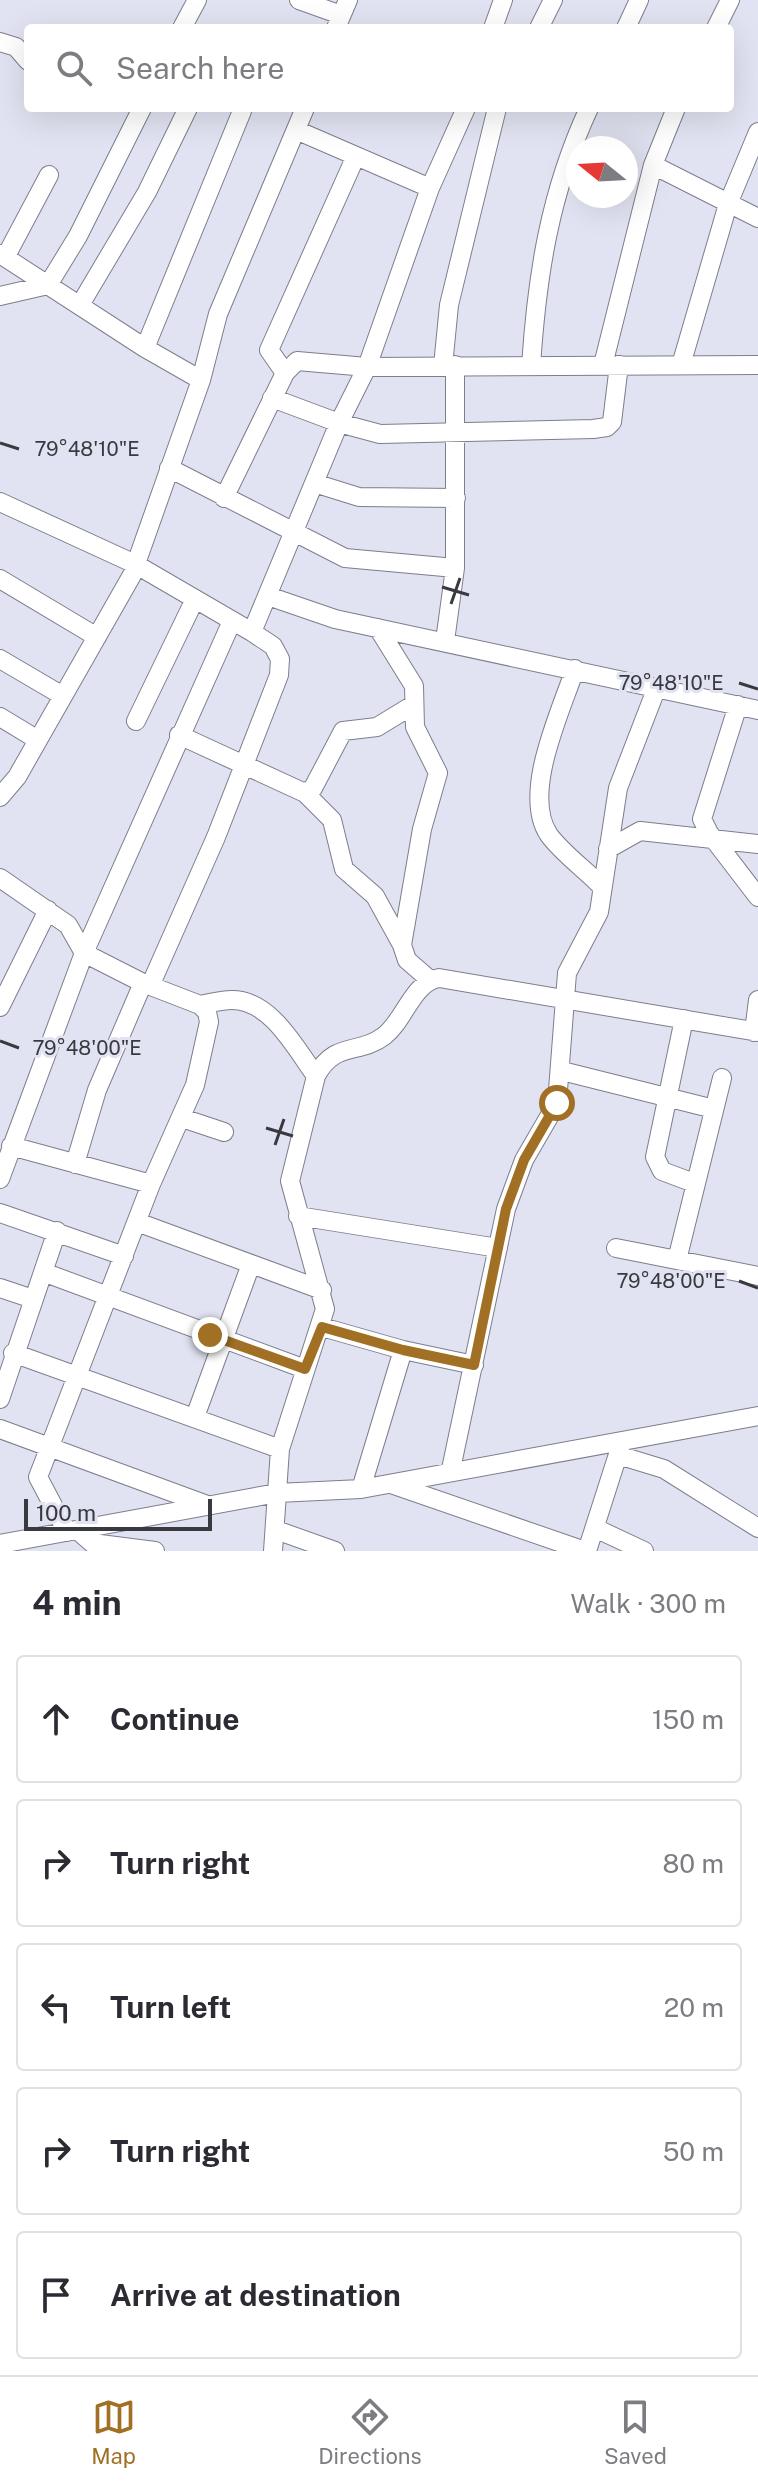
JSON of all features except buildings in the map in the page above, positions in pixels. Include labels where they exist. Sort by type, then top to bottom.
[{"type":"street","points":[[184,24],[197,0]]},
{"type":"street","points":[[299,0],[342,14]]},
{"type":"street","points":[[541,24],[553,0]]},
{"type":"street","points":[[617,0],[637,4],[628,24]]},
{"type":"street","points":[[718,24],[730,0]]},
{"type":"street","points":[[494,24],[499,1]]},
{"type":"street","points":[[0,42],[16,47],[24,56]]},
{"type":"street","points":[[0,296],[48,285],[78,236],[140,112]]},
{"type":"street","points":[[80,305],[147,192],[186,112]]},
{"type":"street","points":[[145,348],[242,112]]},
{"type":"street","points":[[0,797],[17,777],[135,564],[201,380],[218,314],[303,112]]},
{"type":"street","points":[[252,632],[339,423],[367,367],[430,188],[464,112]]},
{"type":"street","points":[[445,641],[455,568],[456,498],[449,305],[496,112]]},
{"type":"street","points":[[531,366],[535,304],[552,210],[565,161],[587,112]]},
{"type":"street","points":[[272,398],[339,423],[380,434],[607,427],[615,413],[611,365],[653,165],[674,112]]},
{"type":"street","points":[[296,130],[430,188]]},
{"type":"street","points":[[681,365],[728,204],[758,132]]},
{"type":"street","points":[[285,373],[269,350],[355,158]]},
{"type":"street","points":[[653,165],[758,218]]},
{"type":"street","points":[[49,175],[3,255],[145,348],[201,380]]},
{"type":"street","points":[[224,498],[285,373],[297,361],[367,367],[758,365]]},
{"type":"street","points":[[169,468],[294,535],[360,562],[455,568]]},
{"type":"street","points":[[314,483],[359,497],[456,498]]},
{"type":"street","points":[[0,502],[135,564],[252,632],[273,646],[280,659],[279,675],[245,763],[97,1090],[75,1164]]},
{"type":"street","points":[[0,579],[97,637]]},
{"type":"street","points":[[268,596],[314,614],[758,710]]},
{"type":"street","points":[[136,721],[195,599]]},
{"type":"street","points":[[0,1179],[84,953],[232,621]]},
{"type":"street","points":[[378,628],[414,686],[413,705],[419,741],[438,773],[422,829],[402,945]]},
{"type":"street","points":[[0,659],[63,696]]},
{"type":"street","points":[[575,669],[545,760],[540,808],[550,836],[602,887]]},
{"type":"street","points":[[451,1469],[506,1209],[524,1160],[557,1103],[562,1071],[562,999],[571,962],[599,912],[623,772],[657,687]]},
{"type":"street","points":[[305,793],[313,788],[343,731],[377,727],[402,708],[413,705]]},
{"type":"street","points":[[738,705],[704,808],[704,826],[758,897]]},
{"type":"street","points":[[0,717],[38,740]]},
{"type":"street","points":[[179,735],[305,793],[332,820],[344,869],[375,896],[407,960],[430,980],[473,981],[756,1032],[758,1000]]},
{"type":"street","points":[[608,849],[640,831],[716,842],[758,844]]},
{"type":"street","points":[[0,878],[68,925],[84,953],[146,984],[200,1005],[207,1012],[208,1036],[182,1118],[151,1184],[80,1376],[38,1477],[40,1486],[72,1531],[92,1543],[155,1551]]},
{"type":"street","points":[[0,1007],[48,910]]},
{"type":"street","points":[[273,1551],[280,1449],[305,1369],[322,1327],[325,1309],[290,1181],[316,1076],[323,1062],[335,1053],[383,1037],[430,980]]},
{"type":"street","points":[[200,1005],[234,1000],[254,1006],[280,1028],[316,1076]]},
{"type":"street","points":[[684,1019],[656,1140],[656,1164],[670,1175],[694,1183]]},
{"type":"street","points":[[562,1071],[714,1109]]},
{"type":"street","points":[[677,1260],[722,1078]]},
{"type":"street","points":[[182,1118],[224,1132]]},
{"type":"street","points":[[11,1146],[151,1184]]},
{"type":"street","points":[[0,1213],[124,1256]]},
{"type":"street","points":[[298,1216],[498,1248]]},
{"type":"street","points":[[137,1222],[322,1290]]},
{"type":"street","points":[[0,1399],[4,1372],[57,1231]]},
{"type":"street","points":[[616,1248],[757,1271]]},
{"type":"street","points":[[195,1417],[251,1264]]},
{"type":"street","points":[[43,1272],[108,1299],[305,1369]]},
{"type":"street","points":[[0,1288],[33,1299]]},
{"type":"street","points":[[322,1327],[403,1350],[474,1365]]},
{"type":"street","points":[[361,1489],[403,1350]]},
{"type":"street","points":[[13,1353],[280,1449]]},
{"type":"street","points":[[0,1544],[277,1493],[361,1489],[451,1469],[620,1446],[758,1416]]},
{"type":"street","points":[[739,1419],[758,1433]]},
{"type":"street","points":[[0,1429],[207,1505]]},
{"type":"street","points":[[389,1483],[586,1551],[620,1446]]},
{"type":"street","points":[[620,1446],[664,1469],[758,1528]]},
{"type":"street","points":[[595,1528],[644,1551]]},
{"type":"street","points":[[276,1530],[335,1551]]},
{"type":"route","points":[[210,1335],[305,1369],[322,1327],[419,1354],[474,1365],[506,1209],[524,1160],[557,1103]]}]
